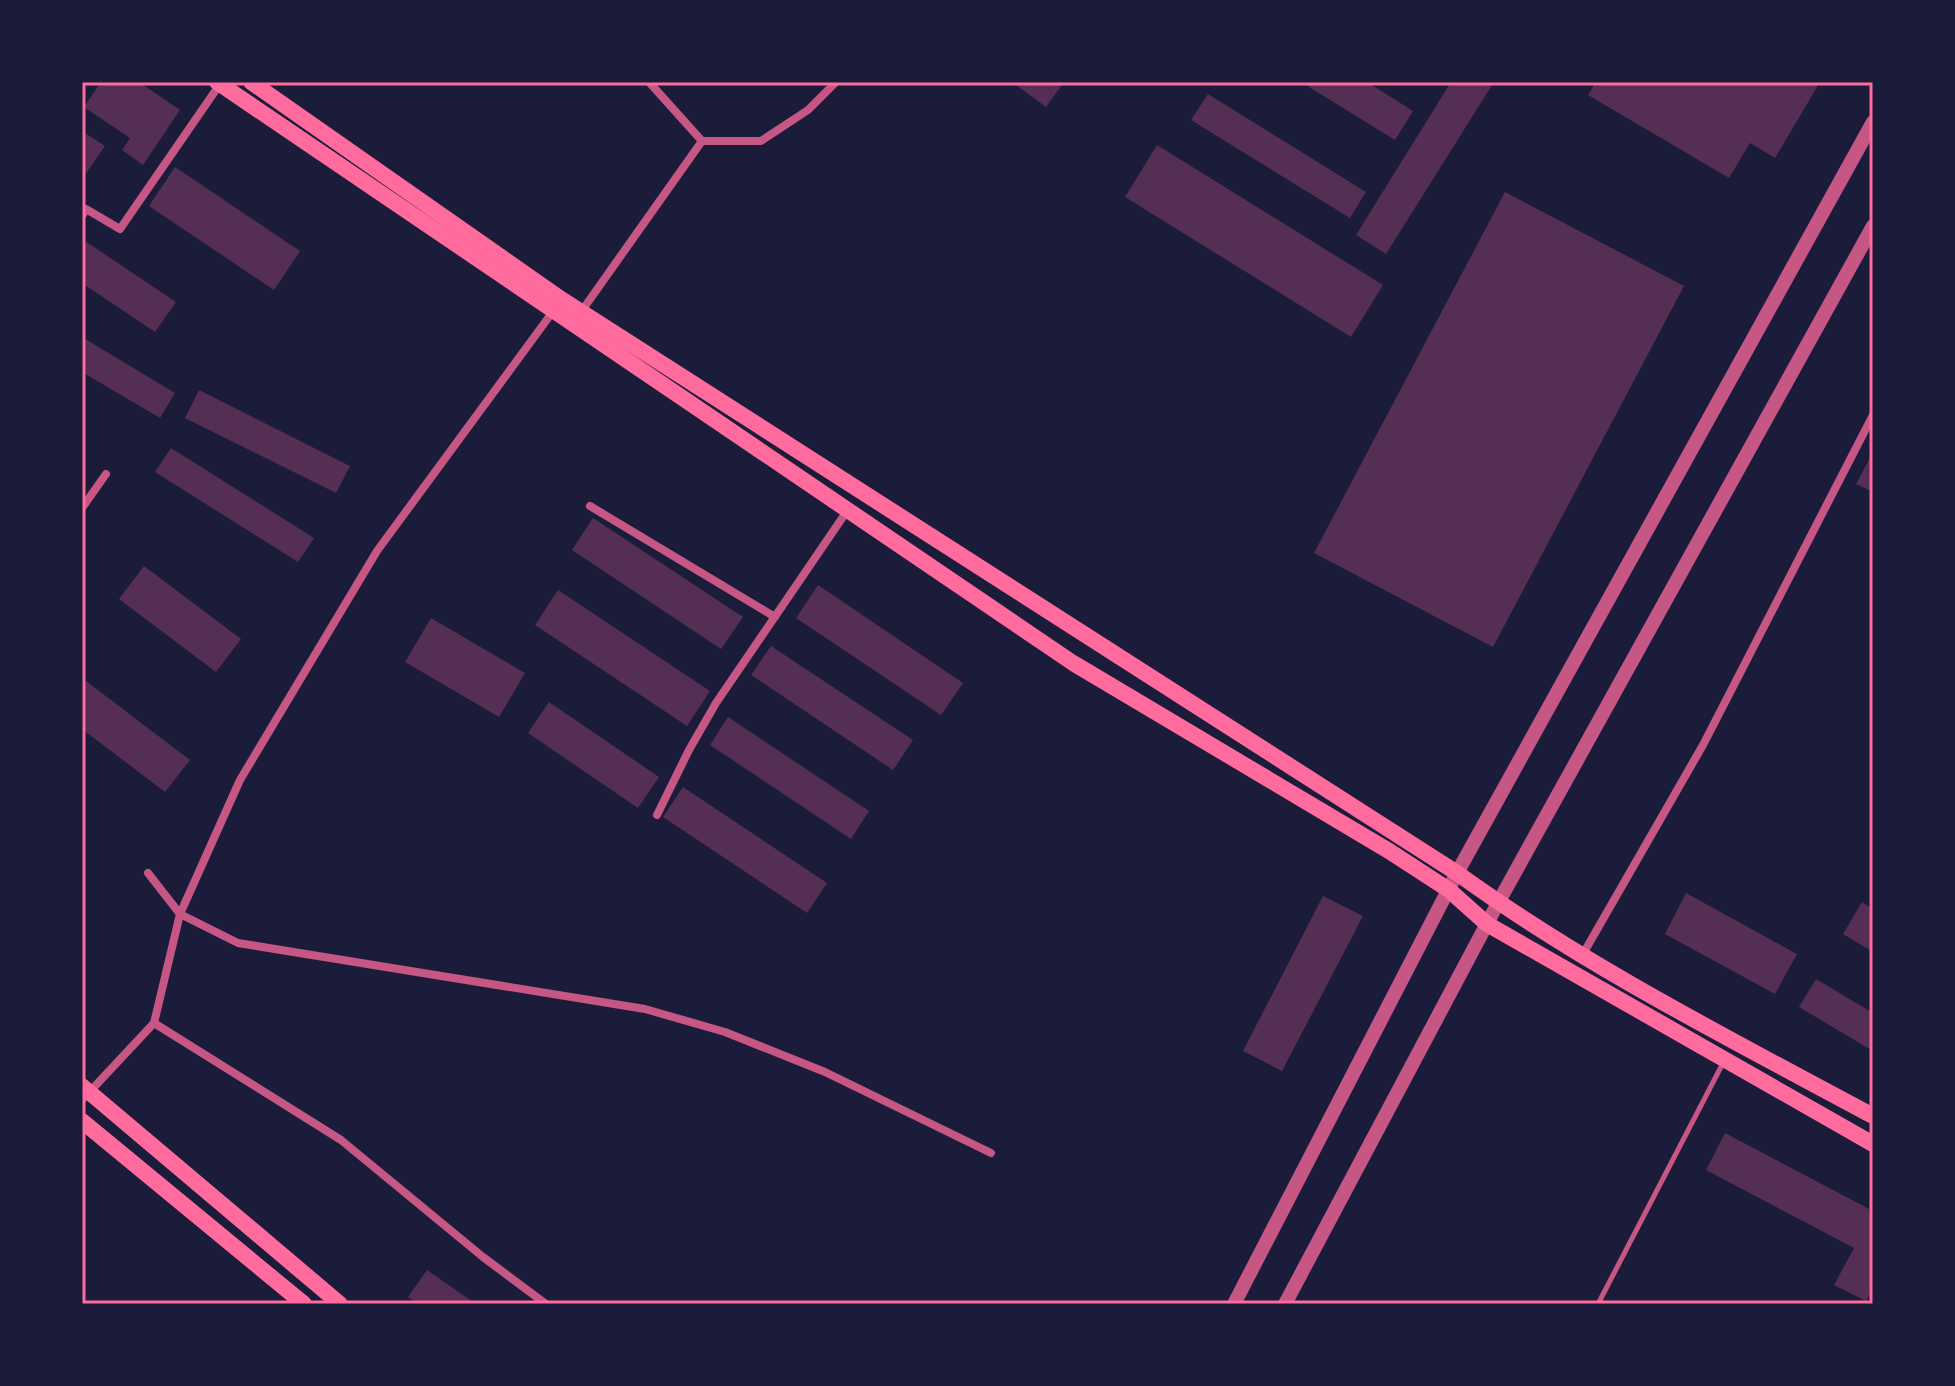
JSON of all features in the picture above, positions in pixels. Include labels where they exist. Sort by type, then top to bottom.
[{"type":"main road","points":[[251,82],[847,511],[1073,663],[1389,851],[1449,890],[1487,924],[1873,1144]]},
{"type":"main road","points":[[219,83],[557,305],[581,312],[1457,873],[1498,903],[1634,986],[1873,1116]]},
{"type":"main road","points":[[84,1093],[340,1304]]},
{"type":"main road","points":[[82,1121],[304,1304]]},
{"type":"street","points":[[649,82],[702,141],[761,141],[808,110],[836,82]]},
{"type":"street","points":[[82,216],[86,209],[120,229],[219,83]]},
{"type":"street","points":[[1234,1304],[1457,873],[1873,122]]},
{"type":"street","points":[[581,312],[702,141]]},
{"type":"street","points":[[1285,1304],[1498,903],[1873,226]]},
{"type":"street","points":[[84,1093],[154,1023],[180,914],[240,780],[377,551],[557,305]]},
{"type":"street","points":[[1583,954],[1703,745],[1873,415]]},
{"type":"street","points":[[82,508],[106,474]]},
{"type":"street","points":[[590,506],[775,617]]},
{"type":"street","points":[[657,815],[716,703],[847,511]]},
{"type":"street","points":[[148,873],[180,914],[238,943],[645,1009],[725,1032],[825,1072],[991,1153]]},
{"type":"street","points":[[154,1023],[341,1140],[483,1257],[546,1304]]},
{"type":"lane","points":[[1598,1304],[1725,1058]]},
{"type":"building","points":[[101,82],[139,82],[180,110],[143,165],[122,150],[130,138],[84,107]]},
{"type":"building","points":[[1012,82],[1064,82],[1046,107]]},
{"type":"building","points":[[1301,82],[1367,82],[1413,111],[1395,140]]},
{"type":"building","points":[[1451,82],[1494,82],[1386,254],[1356,235]]},
{"type":"building","points":[[1596,82],[1820,82],[1775,158],[1750,143],[1729,178],[1588,95]]},
{"type":"building","points":[[1208,94],[1366,192],[1350,218],[1191,120]]},
{"type":"building","points":[[82,131],[105,146],[82,179]]},
{"type":"building","points":[[1157,145],[1383,285],[1351,337],[1125,197]]},
{"type":"building","points":[[175,167],[300,251],[274,290],[149,206]]},
{"type":"building","points":[[1505,192],[1684,286],[1493,647],[1314,553]]},
{"type":"building","points":[[82,239],[176,302],[155,332],[82,283]]},
{"type":"building","points":[[82,337],[175,393],[160,418],[82,372]]},
{"type":"building","points":[[199,390],[350,466],[336,493],[185,418]]},
{"type":"building","points":[[171,448],[314,538],[298,562],[155,472]]},
{"type":"building","points":[[1873,452],[1873,492],[1856,484]]},
{"type":"building","points":[[593,518],[743,617],[721,649],[572,550]]},
{"type":"building","points":[[144,566],[241,639],[216,672],[119,599]]},
{"type":"building","points":[[818,585],[963,683],[941,715],[796,618]]},
{"type":"building","points":[[558,590],[710,691],[687,726],[535,625]]},
{"type":"building","points":[[431,618],[525,673],[499,717],[405,662]]},
{"type":"building","points":[[771,646],[913,740],[893,770],[751,675]]},
{"type":"building","points":[[82,678],[190,760],[165,792],[82,729]]},
{"type":"building","points":[[549,702],[659,777],[638,808],[528,733]]},
{"type":"building","points":[[728,717],[869,811],[851,839],[710,745]]},
{"type":"building","points":[[683,787],[827,883],[807,913],[663,817]]},
{"type":"building","points":[[1686,893],[1797,954],[1775,994],[1665,934]]},
{"type":"building","points":[[1323,896],[1363,916],[1282,1071],[1243,1051]]},
{"type":"building","points":[[1862,902],[1873,909],[1873,952],[1843,934]]},
{"type":"building","points":[[1816,979],[1873,1013],[1873,1051],[1799,1007]]},
{"type":"building","points":[[1725,1133],[1873,1211],[1873,1288],[1866,1301],[1834,1285],[1854,1248],[1706,1170]]},
{"type":"building","points":[[427,1270],[476,1304],[418,1304],[408,1297]]}]
